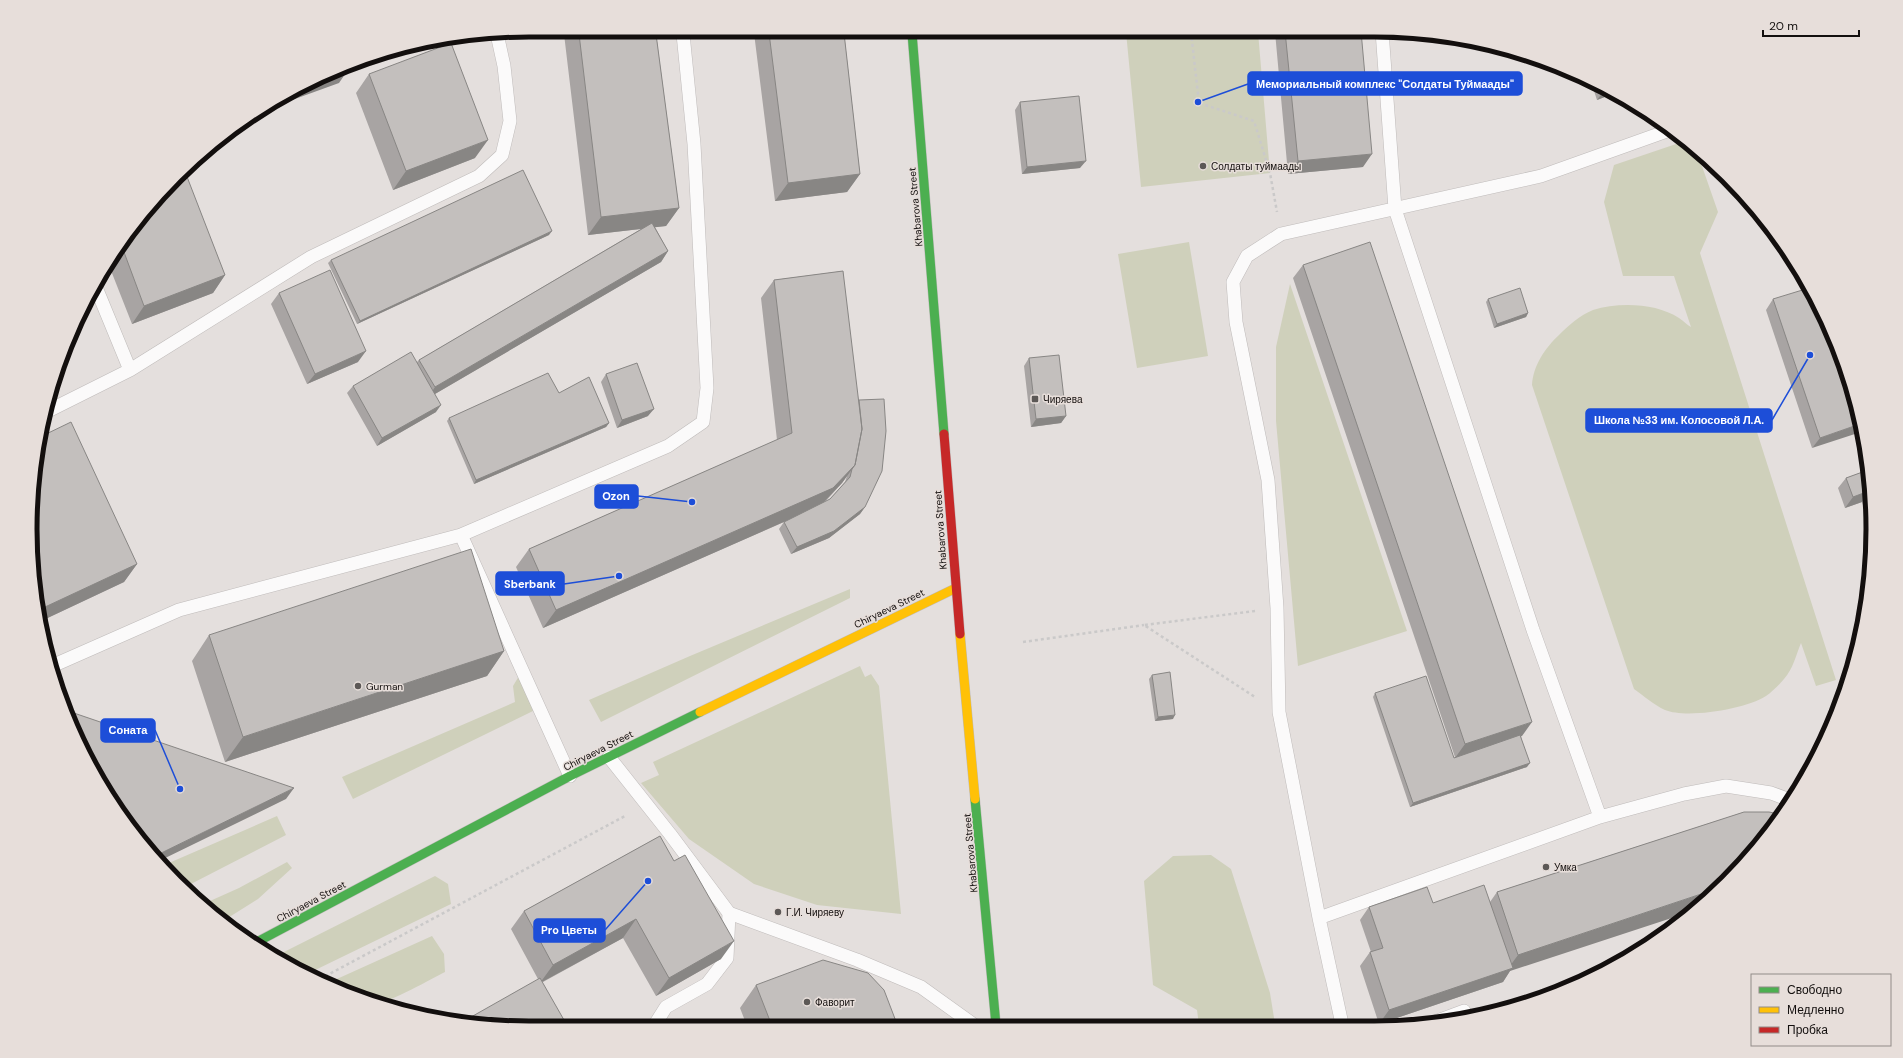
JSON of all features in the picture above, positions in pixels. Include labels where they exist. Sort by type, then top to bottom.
[{"type":"main road","name":"Khabarova Street","points":[[912,37],[956,588],[996,1021]]},
{"type":"main road","name":"Chiryaeva Street","points":[[261,941],[570,776],[956,588]]},
{"type":"lane","points":[[56,664],[179,610],[461,535],[668,446],[703,422],[707,388],[694,144],[683,37]]},
{"type":"lane","points":[[1382,37],[1395,209],[1533,630],[1600,817]]},
{"type":"lane","points":[[52,409],[130,370],[310,256],[479,176],[502,155],[510,121],[504,66],[498,38]]},
{"type":"lane","points":[[1341,1021],[1319,918],[1279,712],[1277,608],[1268,480],[1236,322],[1233,282],[1247,256],[1281,234],[1542,176],[1664,132]]},
{"type":"lane","points":[[98,292],[130,370]]},
{"type":"lane","points":[[461,535],[570,776]]},
{"type":"lane","points":[[609,757],[647,804],[729,913],[857,960],[921,987],[968,1021]]},
{"type":"lane","points":[[1319,918],[1600,817],[1684,794],[1726,786],[1771,793],[1785,798]]},
{"type":"lane","points":[[657,1021],[666,1007],[707,984],[727,958],[729,913]]},
{"type":"lane","points":[[1455,1014],[1464,1011]]},
{"type":"path","points":[[1192,37],[1199,103],[1254,121],[1270,173],[1281,234]]},
{"type":"path","points":[[1022,642],[1277,608]]},
{"type":"path","points":[[1144,625],[1279,712]]},
{"type":"path","points":[[326,977],[647,804]]},
{"type":"green space","points":[[1126,37],[1258,37],[1270,173],[1141,187]]},
{"type":"green space","points":[[1679,143],[1700,161],[1718,212],[1700,253],[1836,680],[1816,686],[1801,643],[1792,666],[1778,686],[1757,701],[1731,709],[1701,713],[1675,713],[1665,710],[1653,703],[1634,689],[1532,385],[1537,364],[1549,346],[1574,321],[1593,310],[1603,307],[1626,305],[1649,307],[1670,313],[1691,327],[1674,276],[1623,276],[1604,202],[1614,165]]},
{"type":"green space","points":[[1189,242],[1208,356],[1137,368],[1118,254]]},
{"type":"green space","points":[[1290,284],[1407,631],[1298,666],[1276,421],[1276,347]]},
{"type":"green space","points":[[850,589],[850,598],[601,722],[589,700],[690,656]]},
{"type":"green space","points":[[860,666],[865,677],[871,674],[879,686],[901,914],[817,905],[754,884],[689,839],[641,783],[659,775],[653,762]]},
{"type":"green space","points":[[519,676],[528,684],[533,711],[353,799],[342,777],[515,702],[513,686]]},
{"type":"green space","points":[[277,816],[286,835],[189,885],[168,863]]},
{"type":"green space","points":[[1211,855],[1231,869],[1270,993],[1275,1021],[1198,1021],[1197,1010],[1153,985],[1144,881],[1173,856]]},
{"type":"green space","points":[[287,862],[292,868],[258,899],[228,918],[208,902],[239,888]]},
{"type":"green space","points":[[435,876],[448,884],[451,904],[313,971],[281,954]]},
{"type":"green space","points":[[432,936],[444,954],[445,972],[388,1000],[334,981]]},
{"type":"building","points":[[579,37],[656,37],[679,208],[601,217]]},
{"type":"building","points":[[770,37],[844,37],[860,174],[788,183]]},
{"type":"building","points":[[1286,37],[1362,37],[1372,154],[1298,161]]},
{"type":"building","points":[[451,43],[488,140],[406,171],[369,74]]},
{"type":"building","points":[[1079,96],[1086,161],[1027,167],[1020,102]]},
{"type":"building","points":[[523,170],[552,231],[360,321],[331,260]]},
{"type":"building","points":[[187,176],[225,275],[144,306],[124,251],[159,205]]},
{"type":"building","points":[[652,223],[668,251],[435,387],[419,360]]},
{"type":"building","points":[[1370,242],[1532,722],[1465,744],[1303,265]]},
{"type":"building","points":[[330,270],[366,351],[315,374],[279,293]]},
{"type":"building","points":[[843,271],[862,429],[855,465],[833,488],[556,610],[529,549],[792,433],[774,280]]},
{"type":"building","points":[[1520,288],[1528,313],[1497,324],[1488,299]]},
{"type":"building","points":[[1804,290],[1829,341],[1840,371],[1855,426],[1820,438],[1773,299]]},
{"type":"building","points":[[411,352],[441,405],[382,438],[353,386]]},
{"type":"building","points":[[1059,355],[1066,416],[1036,419],[1029,358]]},
{"type":"building","points":[[637,363],[654,409],[622,420],[606,374]]},
{"type":"building","points":[[548,373],[559,393],[589,377],[609,423],[476,480],[449,418]]},
{"type":"building","points":[[884,399],[886,431],[882,471],[865,507],[834,531],[797,547],[784,522],[830,499],[850,477],[852,469],[855,465],[862,429],[859,400]]},
{"type":"building","points":[[71,422],[137,564],[45,607],[41,593],[37,529],[38,497],[46,434]]},
{"type":"building","points":[[1863,472],[1865,493],[1853,497],[1846,478]]},
{"type":"building","points":[[471,549],[504,651],[243,737],[209,635]]},
{"type":"building","points":[[1170,672],[1175,715],[1158,717],[1152,675]]},
{"type":"building","points":[[1426,676],[1454,758],[1520,735],[1530,763],[1413,803],[1375,693]]},
{"type":"building","points":[[72,713],[294,788],[160,854],[139,829],[103,775]]},
{"type":"building","points":[[1744,812],[1775,813],[1744,853],[1705,893],[1518,955],[1497,892]]},
{"type":"building","points":[[660,836],[674,861],[685,855],[734,941],[669,978],[636,919],[553,965],[524,911]]},
{"type":"building","points":[[1484,885],[1513,968],[1389,1010],[1370,952],[1383,948],[1369,907],[1427,887],[1433,903]]},
{"type":"building","points":[[823,960],[868,973],[884,990],[896,1021],[770,1021],[756,985]]},
{"type":"building","points":[[540,978],[565,1021],[497,1020],[470,1017]]},
{"type":"traffic: fast","points":[[912,37],[944,434]]},
{"type":"traffic: fast","points":[[260,940],[570,776],[700,712]]},
{"type":"traffic: fast","points":[[975,799],[996,1021]]},
{"type":"traffic: slow","points":[[700,712],[956,588]]},
{"type":"traffic: slow","points":[[960,634],[975,799]]},
{"type":"traffic: jam","points":[[944,434],[960,634]]},
{"type":"place","name":"Мемориальный комплекс \"Солдаты Туймаады\"","points":[[1198,102]]},
{"type":"place","name":"Солдаты туймаады","points":[[1203,166]]},
{"type":"place","name":"Школа №33 им. Колосовой Л.А.","points":[[1810,355]]},
{"type":"place","name":"Чиряева","points":[[1035,399]]},
{"type":"place","name":"Ozon","points":[[692,502]]},
{"type":"place","name":"Sberbank","points":[[619,576]]},
{"type":"place","name":"Gurman","points":[[358,686]]},
{"type":"place","name":"Соната","points":[[180,789]]},
{"type":"place","name":"Умка","points":[[1546,867]]},
{"type":"place","name":"Pro Цветы","points":[[648,881]]},
{"type":"place","name":"Г.И. Чиряеву","points":[[778,912]]},
{"type":"place","name":"Фаворит","points":[[807,1002]]}]
